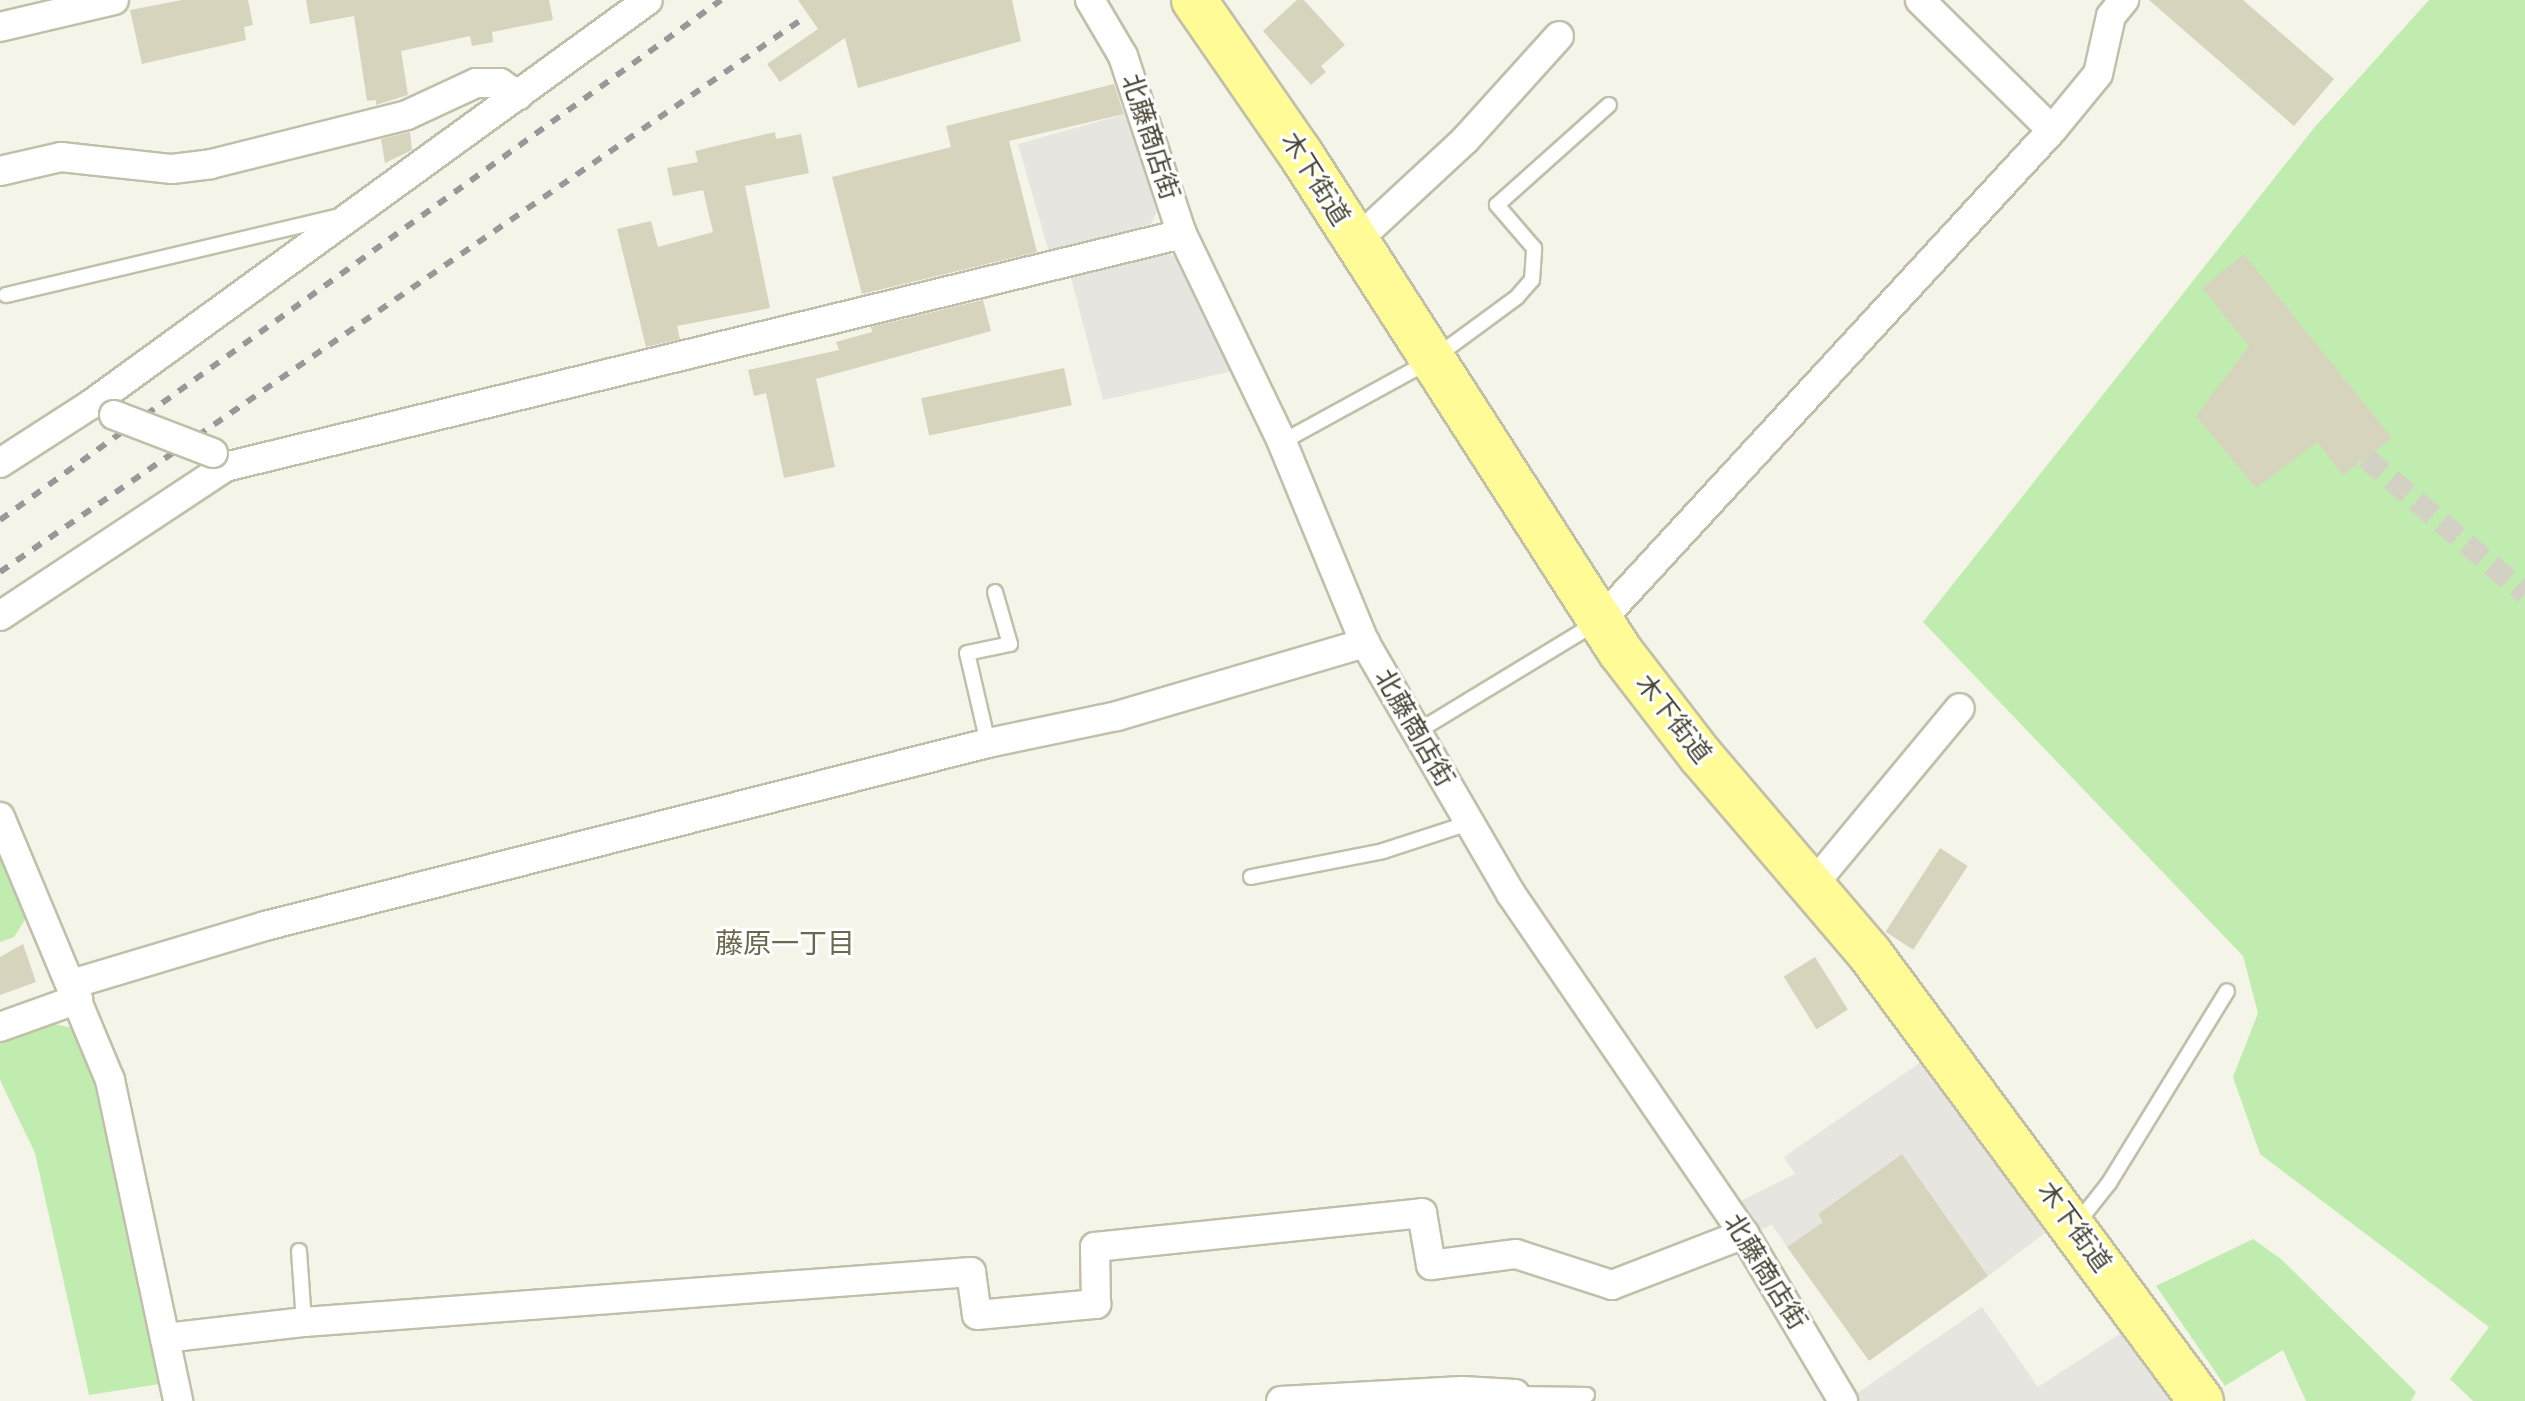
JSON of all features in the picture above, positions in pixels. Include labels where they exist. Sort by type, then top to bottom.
[{"type":"main road","name":"木下街道","points":[[1198,2],[1599,622],[1701,756],[1812,886],[1957,1067],[2201,1401]]},
{"type":"street","points":[[0,27],[114,0]]},
{"type":"street","points":[[0,463],[102,410],[361,211],[648,0]]},
{"type":"street","name":"北藤商店街","points":[[1090,0],[1123,56],[1182,234],[1282,442],[1365,643],[1511,894],[1744,1234],[1843,1401]]},
{"type":"street","points":[[1920,0],[2052,130]]},
{"type":"street","points":[[1599,622],[2052,130],[2098,74],[2111,16],[2124,0]]},
{"type":"street","points":[[1355,242],[1465,140],[1559,36]]},
{"type":"street","points":[[0,171],[61,157],[172,169],[211,164],[407,115],[476,83],[500,83],[518,95]]},
{"type":"street","points":[[0,616],[219,460],[1182,234]]},
{"type":"street","points":[[102,410],[219,460]]},
{"type":"street","points":[[0,1027],[75,992],[265,926],[988,743],[1117,716],[1365,643]]},
{"type":"street","points":[[1812,886],[1960,708]]},
{"type":"street","points":[[0,817],[110,1080],[178,1401]]},
{"type":"street","points":[[165,1338],[304,1322],[971,1272],[977,1315],[1096,1304],[1095,1247],[1422,1213],[1431,1265],[1516,1254],[1612,1285],[1744,1234]]},
{"type":"street","points":[[1281,1401],[1462,1391],[1515,1397]]},
{"type":"lane","points":[[1282,442],[1430,361],[1487,322],[1532,280],[1534,248],[1497,205],[1609,105]]},
{"type":"lane","points":[[6,295],[361,211]]},
{"type":"lane","points":[[988,743],[967,653],[1010,644],[995,592]]},
{"type":"lane","points":[[1415,733],[1599,622]]},
{"type":"lane","points":[[1251,877],[1383,851],[1469,823]]},
{"type":"lane","points":[[2075,1227],[2109,1183],[2227,991]]},
{"type":"lane","points":[[299,1251],[304,1322]]},
{"type":"lane","points":[[1515,1397],[1587,1395]]},
{"type":"green space","points":[[2429,0],[2525,0],[2525,1401],[2473,1401],[2450,1379],[2489,1327],[2260,1154],[2233,1077],[2258,1013],[2243,956],[1923,622],[2314,128]]},
{"type":"green space","points":[[0,845],[28,915],[14,937],[0,942]]},
{"type":"green space","points":[[55,1024],[77,1029],[106,1106],[166,1383],[89,1395],[35,1153],[0,1080],[0,1044]]},
{"type":"green space","points":[[2253,1239],[2281,1259],[2416,1392],[2411,1401],[2306,1401],[2283,1350],[2225,1386],[2156,1286]]},
{"type":"shaded area","points":[[1133,112],[1159,206],[1151,224],[1049,253],[1018,144]]},
{"type":"shaded area","points":[[1163,251],[1181,260],[1233,371],[1103,400],[1070,274]]},
{"type":"shaded area","points":[[1927,1058],[2054,1226],[1988,1276],[1902,1154],[1818,1214],[1823,1222],[1787,1247],[1772,1225],[1757,1231],[1739,1202],[1795,1174],[1784,1157]]},
{"type":"shaded area","points":[[1982,1307],[2038,1387],[2124,1331],[2173,1401],[1860,1401],[1856,1394]]},
{"type":"building","points":[[182,0],[248,0],[253,25],[244,27],[246,40],[142,64],[130,10]]},
{"type":"building","points":[[306,0],[549,0],[553,20],[492,32],[493,42],[472,46],[470,36],[401,51],[408,95],[376,105],[376,100],[367,101],[354,16],[310,24]]},
{"type":"building","points":[[798,0],[1012,0],[1021,41],[858,88],[845,38],[780,82],[767,64],[818,29]]},
{"type":"building","points":[[1297,0],[1304,0],[1345,45],[1321,66],[1326,72],[1311,85],[1263,31]]},
{"type":"building","points":[[2149,0],[2243,0],[2334,79],[2294,126]]},
{"type":"building","points":[[1114,84],[1124,114],[1009,141],[1037,252],[862,294],[832,177],[951,147],[946,126]]},
{"type":"building","points":[[410,132],[412,150],[385,163],[381,139]]},
{"type":"building","points":[[775,132],[776,139],[801,134],[809,173],[745,186],[770,308],[677,326],[680,339],[646,347],[617,229],[651,221],[658,247],[713,232],[703,190],[673,196],[667,168],[698,162],[695,151]]},
{"type":"building","points":[[2244,254],[2392,438],[2343,475],[2317,442],[2256,488],[2196,416],[2249,346],[2202,288]]},
{"type":"building","points":[[983,300],[991,331],[816,379],[835,467],[784,478],[766,393],[754,396],[748,370],[839,350],[836,342],[872,332],[871,327]]},
{"type":"building","points":[[1064,368],[1072,405],[929,436],[921,398]]},
{"type":"building","points":[[1940,848],[1968,866],[1913,950],[1886,932]]},
{"type":"building","points":[[23,944],[36,982],[0,995],[0,957]]},
{"type":"building","points":[[1815,957],[1848,1010],[1816,1029],[1784,977]]},
{"type":"building","points":[[1902,1154],[1988,1276],[1869,1361],[1787,1247],[1823,1222],[1818,1214]]},
{"type":"tunnel","points":[[2366,458],[2525,594]]},
{"type":"railway","points":[[0,520],[721,0]]},
{"type":"railway","points":[[0,572],[805,17]]},
{"type":"district","name":"藤原一丁目","points":[[785,944]]}]
